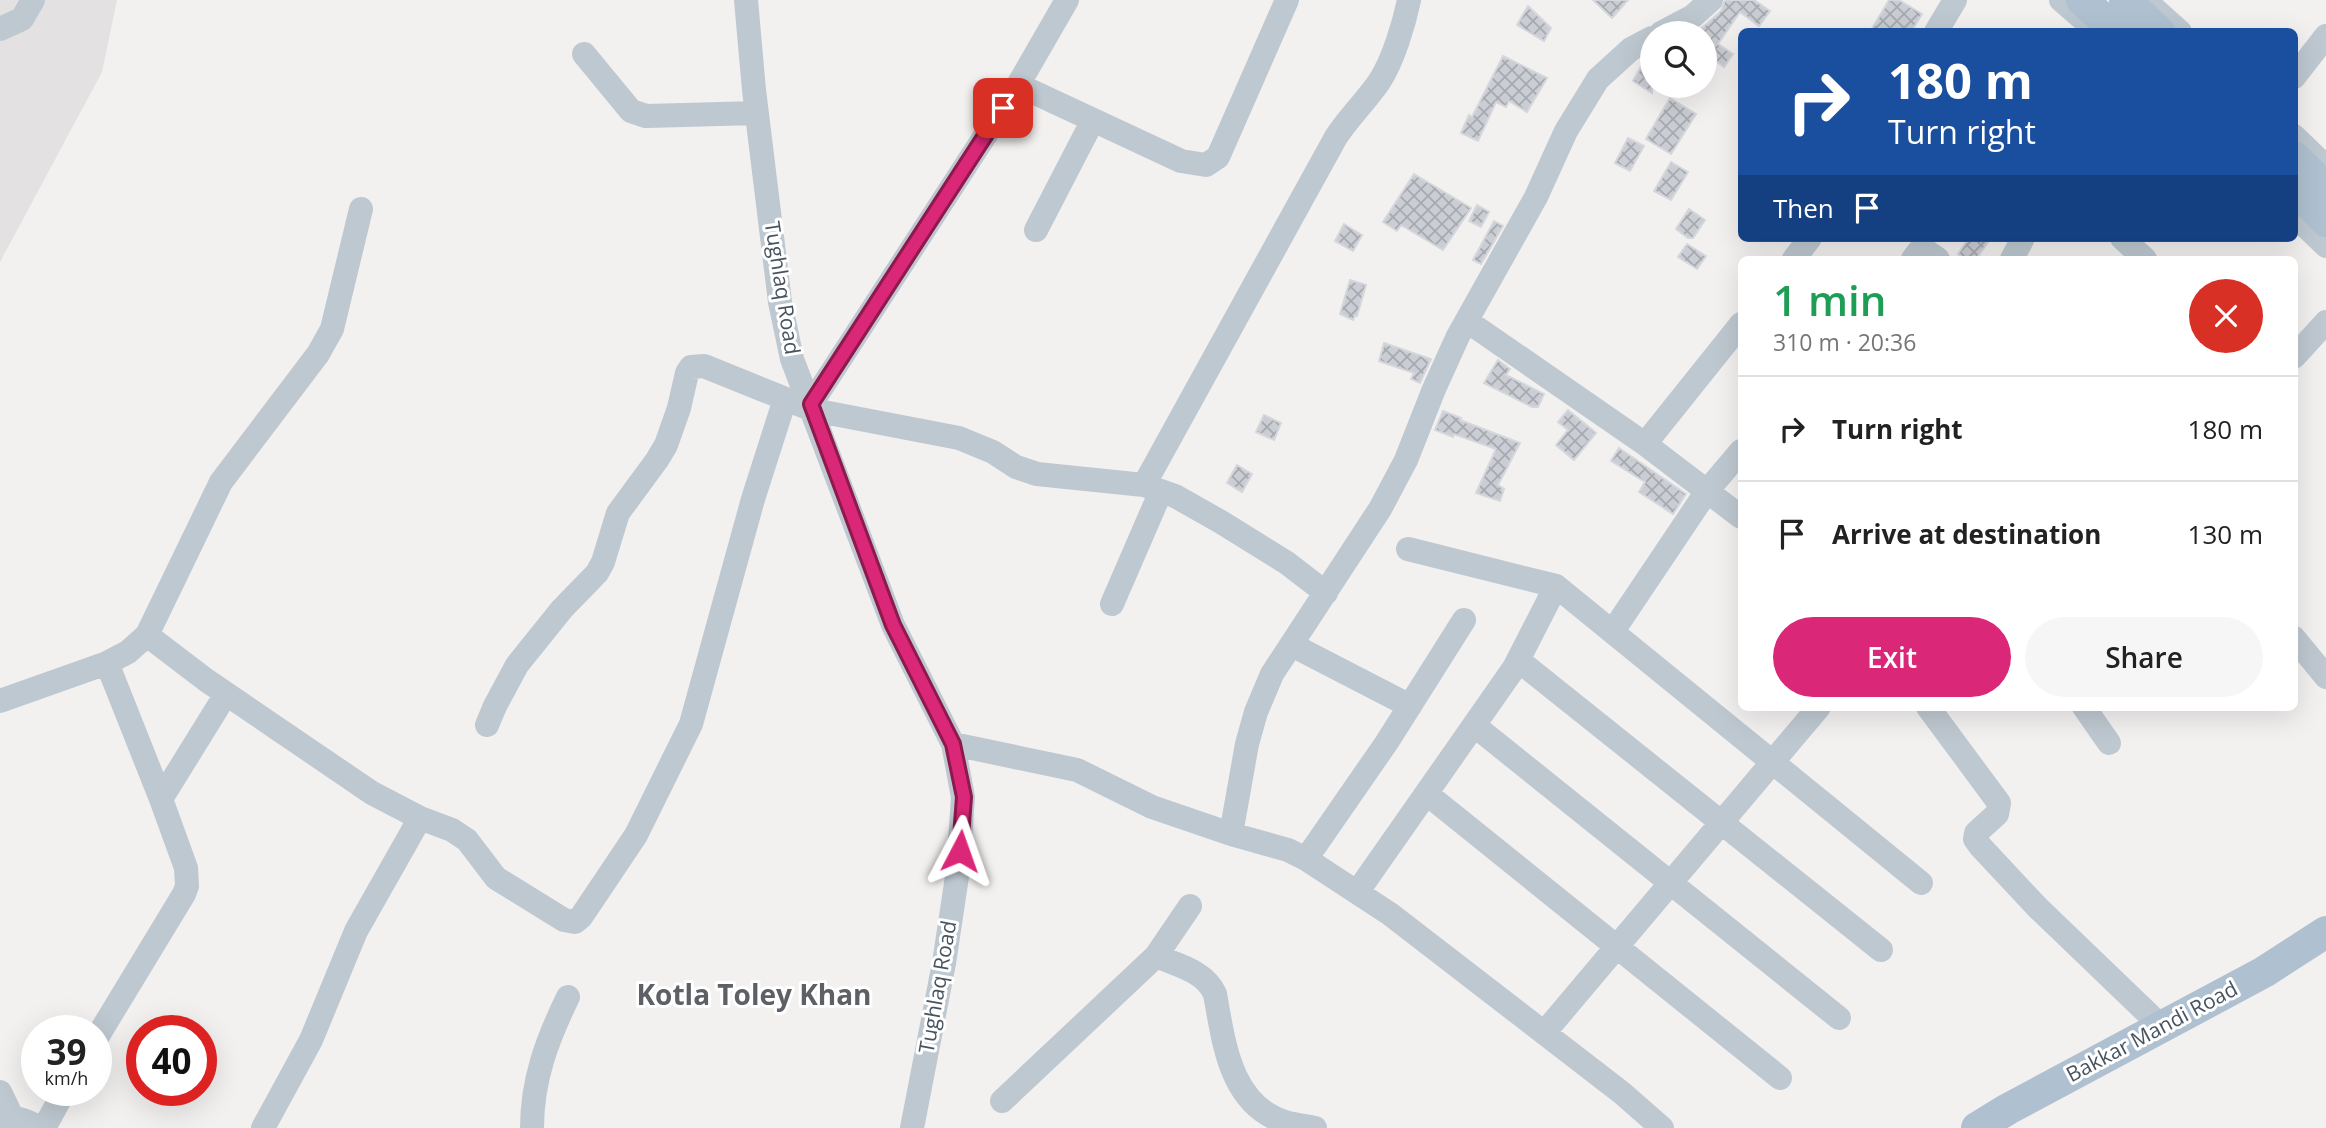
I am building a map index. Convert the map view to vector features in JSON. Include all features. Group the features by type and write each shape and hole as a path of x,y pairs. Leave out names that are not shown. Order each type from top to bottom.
{"main road":[{"path":"2082,0 2114,28"},
{"path":"2124,0 2154,28"},
{"path":"2298,161 2326,188"},
{"path":"2298,191 2326,221"},
{"name":"Bakkar Mandi Road","path":"1977,1128 2264,972 2324,936"}],"street":[{"path":"0,29 22,19 33,0"},
{"name":"Tughlaq Road","path":"746,0 780,302 792,359 893,625 953,744 964,797 962,832 944,963 912,1128"},
{"path":"812,407 1018,85 1067,0"},
{"path":"1018,85 1181,160 1206,165 1218,157 1287,0"},
{"path":"1112,604 1153,488 1336,137 1381,79 1406,16 1409,0"},
{"path":"1684,21 1710,0"},
{"path":"1938,28 1955,0"},
{"path":"2061,0 2092,28"},
{"path":"2145,0 2176,28"},
{"path":"2298,72 2326,36"},
{"path":"1231,834 1247,744 1256,712 1272,674 1380,509 1406,460 1434,389 1467,321 1536,197 1566,131 1598,79 1630,49 1640,44"},
{"path":"584,54 631,111 646,116 757,113"},
{"path":"1036,230 1093,120"},
{"path":"2298,140 2326,167"},
{"path":"0,701 107,663 128,652 147,635 222,482 318,354 332,329 361,209"},
{"path":"2298,219 2326,246"},
{"path":"1796,256 1807,242"},
{"path":"2126,242 2142,256"},
{"path":"1915,256 1919,251 1925,250 1934,256"},
{"path":"1467,321 1644,444 1738,515"},
{"path":"2298,353 2326,322"},
{"path":"1644,444 1738,328"},
{"path":"487,725 517,665 562,610 597,573 618,513 666,445 691,367 704,366 785,399 812,407 959,438 993,452 1016,467 1037,474 1153,488 1175,496 1243,535 1287,563 1326,593"},
{"path":"147,635 226,694 361,786 420,818 452,830 467,840 496,878 505,885 564,920 575,922 636,835 691,724 785,399"},
{"path":"1612,631 1707,491 1738,455"},
{"path":"1408,549 1556,586 1921,883"},
{"path":"1358,891 1475,726 1518,660 1556,586"},
{"path":"1306,859 1410,706 1464,620"},
{"path":"2298,643 2326,677"},
{"path":"1292,645 1410,706"},
{"path":"1518,660 1881,950"},
{"path":"107,663 186,868 187,886 111,1015"},
{"path":"161,799 226,694"},
{"path":"1544,1033 1816,711"},
{"path":"1931,711 1999,803 1997,814 1976,832 1975,839 1980,846 2038,908 2162,1027"},
{"path":"2087,711 2109,743"},
{"path":"1475,726 1839,1018"},
{"path":"953,744 1077,770 1153,807 1288,850 1306,859 1358,891 1622,1093 1662,1128"},
{"path":"1427,794 1780,1078"},
{"path":"263,1128 312,1040 356,931 420,818"},
{"path":"1002,1101 1156,956 1190,906"},
{"path":"1156,956 1189,969 1212,986 1226,1053 1238,1083 1247,1095 1275,1118 1314,1128"},
{"path":"532,1128 532,1100 538,1071 568,997"},
{"path":"0,1092 6,1118 30,1122 42,1128 55,1106"}],"shaded area":[{"path":"0,0 117,0 102,72 0,262"}],"building":[{"path":"1593,0 1628,0 1612,18"},
{"path":"1725,0 1754,0 1770,11 1759,26 1740,12 1718,44 1733,54 1724,67 1717,62 1717,21 1710,21 1721,11"},
{"path":"1889,0 1899,0 1922,14 1913,28 1872,28"},
{"path":"1528,6 1551,28 1544,41 1517,25"},
{"path":"1503,56 1547,78 1527,112 1509,101 1506,107 1496,102 1478,141 1461,133"},
{"path":"1640,69 1640,85 1633,81"},
{"path":"1670,98 1696,114 1671,154 1646,139"},
{"path":"1628,138 1644,146 1630,171 1615,163"},
{"path":"1671,162 1688,172 1671,200 1654,191"},
{"path":"1414,174 1471,208 1443,250 1401,225 1397,231 1383,222"},
{"path":"1477,205 1489,212 1481,227 1469,221"},
{"path":"1689,209 1705,220 1693,238 1688,238 1676,229"},
{"path":"1494,221 1503,226 1481,264 1473,260"},
{"path":"1344,224 1362,235 1353,251 1335,241"},
{"path":"1966,242 1988,242 1978,256 1958,254"},
{"path":"1687,244 1706,256 1697,269 1678,257"},
{"path":"1350,280 1366,285 1357,316 1353,320 1340,314"},
{"path":"1384,343 1431,359 1420,383 1411,379 1414,373 1379,361"},
{"path":"1498,360 1510,369 1506,375 1544,394 1538,407 1532,407 1484,383"},
{"path":"1568,410 1596,433 1574,460 1556,445 1568,430 1558,422"},
{"path":"1443,411 1520,443 1498,485 1504,489 1500,501 1476,493 1496,449 1435,430"},
{"path":"1264,415 1281,423 1274,440 1256,432"},
{"path":"1619,448 1686,494 1673,514 1639,492 1645,482 1611,461"},
{"path":"1237,465 1252,474 1242,492 1227,483"}],"district":[{"name":"Kotla Toley Khan","path":"754,995"}],"route":[{"path":"960,851 964,797 953,744 893,625 811,404 1003,108"}]}
